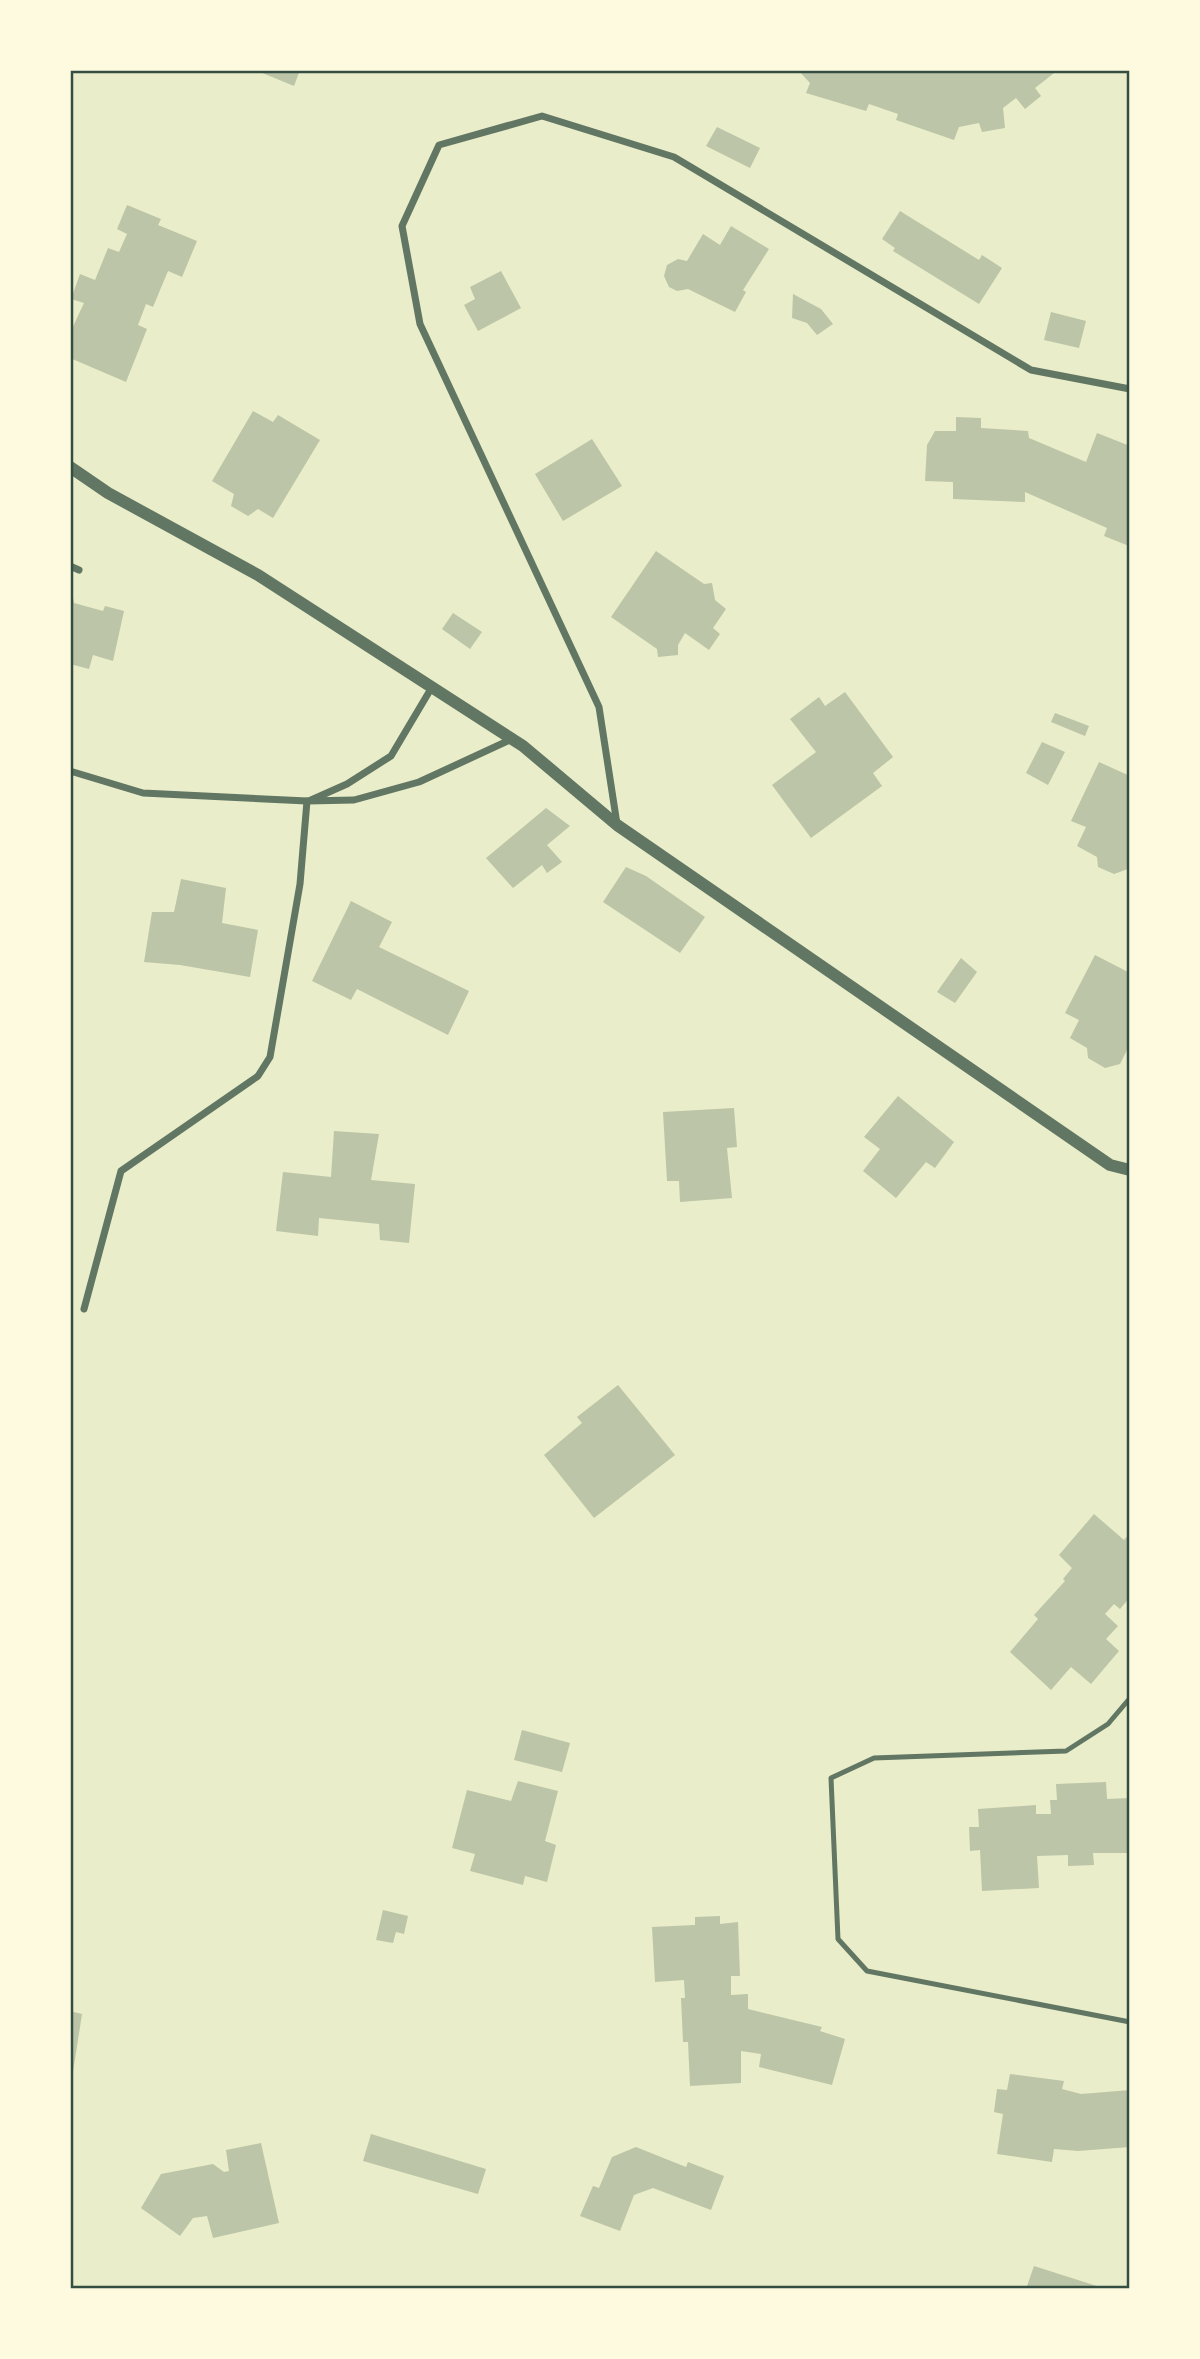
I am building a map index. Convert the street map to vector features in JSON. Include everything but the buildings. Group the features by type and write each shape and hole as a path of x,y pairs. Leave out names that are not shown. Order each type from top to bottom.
{"street":[{"path":"617,825 598,707 421,324 402,226 439,145 542,116 674,157 1031,370 1130,389"},
{"path":"70,467 108,493 258,575 512,739 617,825 1110,1165 1130,1171"},
{"path":"70,566 79,570"},
{"path":"307,801 347,784 391,756 432,687"},
{"path":"70,771 143,793 307,801 354,800 419,782 512,739"},
{"path":"84,1309 121,1171 258,1076 270,1057 300,884 307,801"}],"lane":[{"path":"1130,1698 1108,1724 1066,1751 874,1758 831,1778 838,1939 867,1971 1130,2022"}]}
